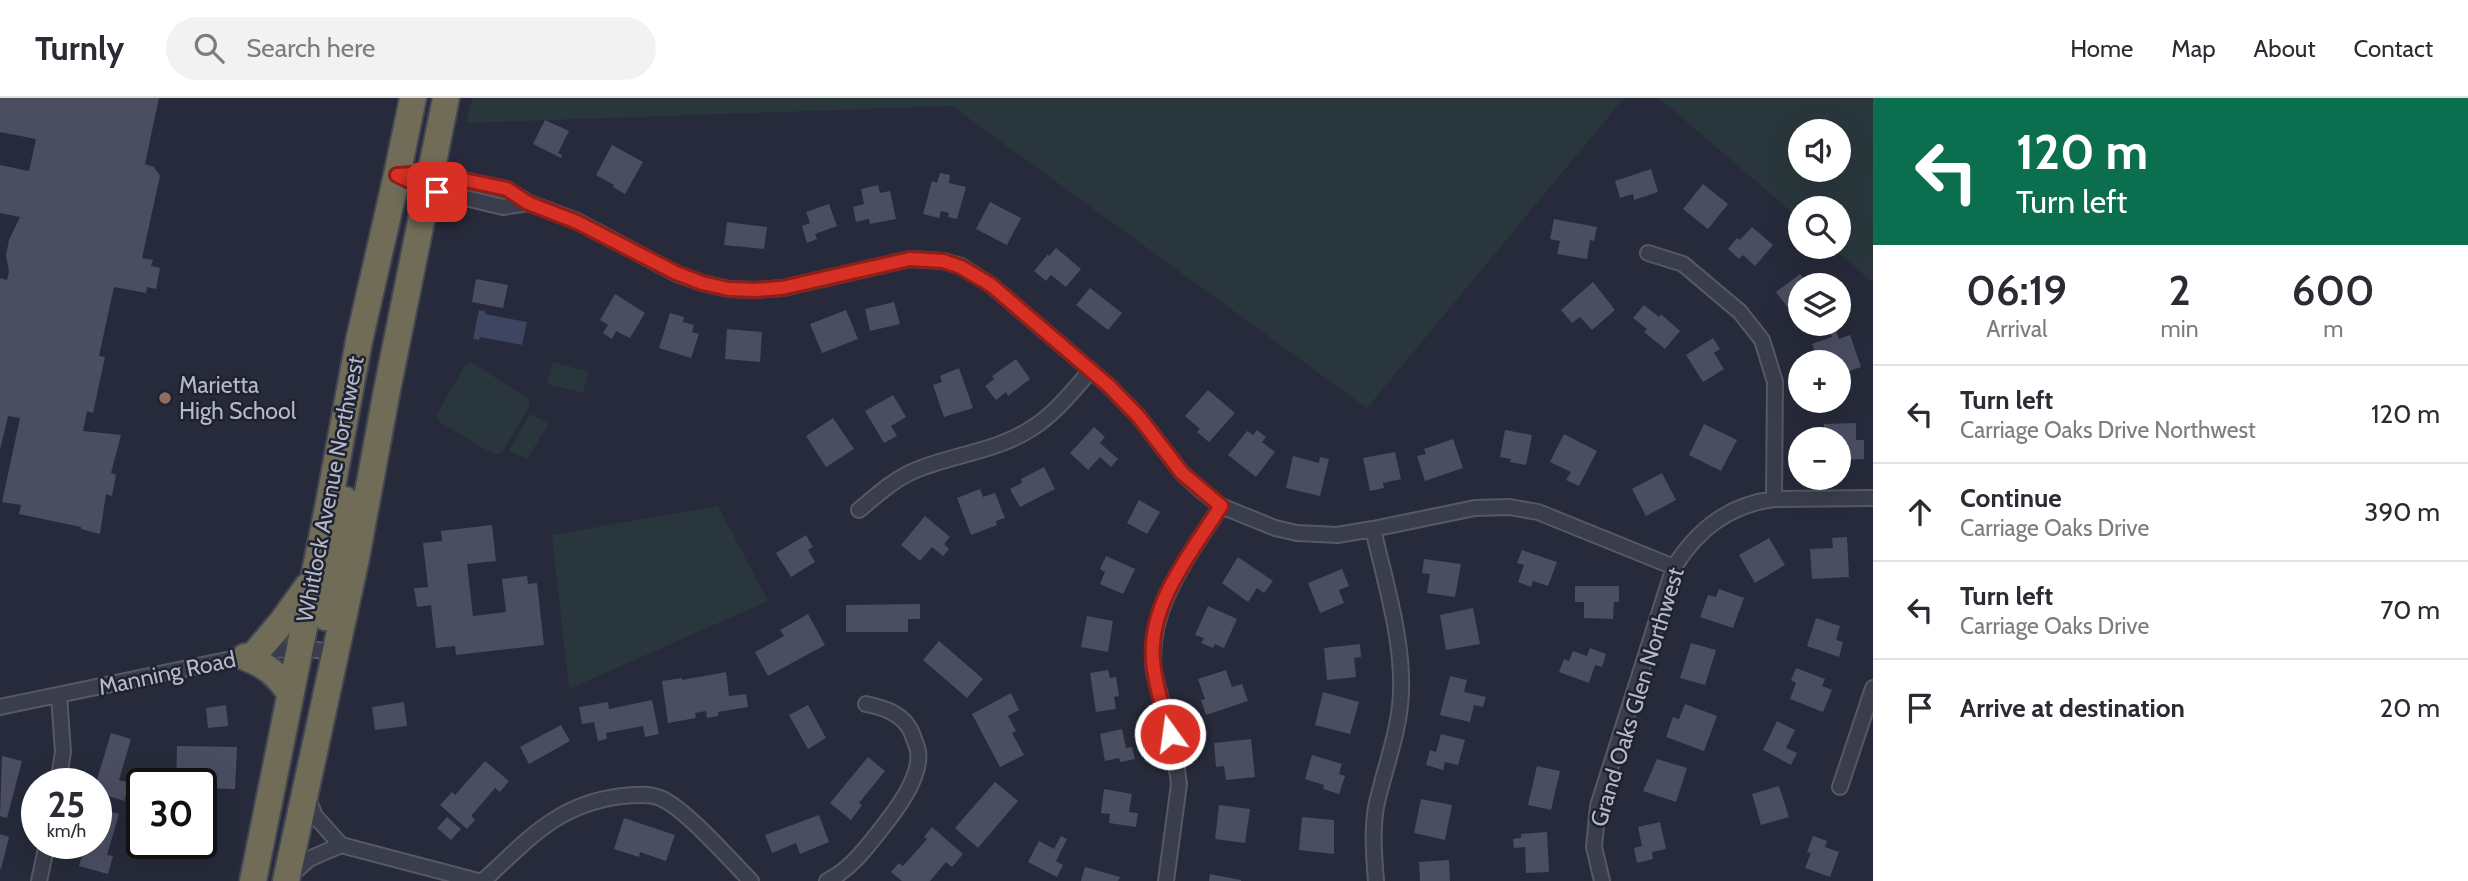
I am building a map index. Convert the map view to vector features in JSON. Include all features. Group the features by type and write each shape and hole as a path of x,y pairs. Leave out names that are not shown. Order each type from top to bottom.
{"highway":[{"name":"Whitlock Avenue Northwest","path":"288,872 305,793 318,650 315,572 359,341 413,98"},
{"name":"Whitlock Avenue Northwest","path":"253,881 290,693 318,650 358,547 446,98"},
{"path":"288,872 288,808 344,512 346,466 343,428"},
{"path":"290,693 280,678 249,656 293,609 315,572"}],"street":[{"path":"397,175 429,182 503,207 528,203 577,222 676,273 729,289 782,288 910,259 952,264 976,274 991,285 1126,401 1182,473 1221,506 1261,524 1297,533 1337,535 1475,508 1521,508 1549,516 1674,567"},
{"path":"1648,253 1682,264 1740,312 1762,340 1775,382 1774,499"},
{"path":"859,510 884,489 918,469 1011,439 1027,431 1054,410 1091,370"},
{"name":"Grand Oaks Glen Northwest","path":"1602,881 1594,846 1595,819 1674,567 1700,533 1722,516 1745,505 1774,499 1873,498"},
{"path":"1166,881 1179,784 1175,755 1154,672 1155,629 1170,588 1221,506"},
{"path":"1373,530 1399,649 1401,693 1374,825 1376,881"},
{"name":"Manning Road","path":"0,707 249,656 318,650"},
{"path":"1840,787 1873,688"},
{"path":"58,696 63,752 60,768"},
{"path":"827,881 856,860 891,816 908,790 916,768 918,752 909,724 886,708 866,704"},
{"path":"305,793 315,816 341,845 480,881 545,824 566,812 612,798 635,795 658,797 675,806 751,881"},
{"path":"288,872 341,845"},
{"path":"39,881 44,859"}],"shaded area":[{"path":"472,98 1624,98 1367,408 952,106 466,123"},
{"path":"1659,98 1873,98 1873,282 1846,259 1851,259 1851,196 1788,196 1788,209"},
{"path":"553,362 589,372 583,393 547,384"},
{"path":"472,363 528,398 530,405 502,453 495,455 438,421 437,414 465,365"},
{"path":"530,414 548,425 527,459 509,451"},
{"path":"718,506 768,601 569,689 552,535"}],"water":[{"path":"479,310 485,311 485,314 527,322 522,345 480,337 479,340 473,339"}],"building":[{"path":"0,98 159,98 145,164 154,167 160,176 142,258 153,260 151,266 160,268 156,289 147,287 146,293 114,287 99,356 105,357 93,413 87,411 83,431 121,435 111,473 116,475 112,496 106,494 100,534 81,527 19,514 21,505 2,502 20,418 8,416 0,450 0,278 7,280 9,272 6,255 9,240 20,217 0,213 0,165 29,171 36,139 0,132"},
{"path":"545,120 569,131 558,153 562,155 561,158 533,144"},
{"path":"612,145 643,162 625,194 596,175"},
{"path":"1651,169 1658,192 1634,200 1633,194 1620,198 1615,181"},
{"path":"940,173 950,175 949,183 966,187 957,219 948,217 949,213 941,211 939,218 923,214 932,181 937,183"},
{"path":"1703,184 1728,204 1708,229 1683,209"},
{"path":"878,185 880,193 890,191 896,219 870,224 869,219 856,222 853,207 864,204 861,189"},
{"path":"990,202 1021,218 1007,245 976,229"},
{"path":"829,204 837,226 815,234 817,239 807,243 802,226 810,223 806,212"},
{"path":"1554,219 1597,227 1594,241 1590,240 1587,259 1557,254 1560,241 1550,239"},
{"path":"727,222 767,227 764,249 724,245"},
{"path":"1752,227 1773,245 1755,266 1743,255 1739,259 1728,249"},
{"path":"1056,248 1081,269 1066,287 1051,275 1046,281 1034,271"},
{"path":"476,279 508,285 503,308 472,302"},
{"path":"1593,282 1615,310 1592,330 1580,317 1572,323 1561,310"},
{"path":"1788,283 1788,308 1776,292"},
{"path":"1090,288 1122,313 1108,330 1076,305"},
{"path":"615,294 645,313 630,338 616,331 612,339 603,333 608,325 600,320"},
{"path":"894,302 900,324 870,331 865,309"},
{"path":"1644,305 1659,317 1661,314 1680,331 1665,349 1644,332 1647,329 1633,318"},
{"path":"846,310 858,339 822,353 810,324"},
{"path":"670,313 684,317 683,322 694,325 692,332 699,334 691,358 659,348"},
{"path":"727,329 762,332 760,362 725,359"},
{"path":"1838,336 1839,339 1850,336 1861,367 1851,371 1851,350 1814,350 1812,344"},
{"path":"1713,338 1720,349 1714,353 1724,369 1703,382 1686,355"},
{"path":"1016,359 1030,379 1008,396 1006,392 996,400 985,386 994,379 992,376"},
{"path":"959,368 973,408 944,417 933,385 942,382 940,376"},
{"path":"1208,390 1235,413 1209,442 1197,432 1200,429 1185,416"},
{"path":"893,395 906,417 891,426 897,436 884,443 865,411"},
{"path":"833,418 854,449 826,467 806,436"},
{"path":"1856,423 1856,440 1864,440 1864,459 1851,460 1851,427 1824,427 1824,424"},
{"path":"1704,424 1737,440 1721,471 1689,455"},
{"path":"1094,427 1105,437 1100,443 1118,459 1111,467 1100,457 1088,470 1070,453"},
{"path":"1257,430 1266,437 1262,442 1275,452 1256,477 1228,455 1247,431 1253,435"},
{"path":"1505,430 1532,435 1526,465 1500,457"},
{"path":"1564,434 1597,451 1579,486 1566,480 1571,472 1550,462"},
{"path":"1453,439 1463,468 1425,481 1417,456 1426,454 1424,449"},
{"path":"1395,452 1401,479 1383,483 1384,488 1370,491 1363,458"},
{"path":"1293,456 1319,463 1320,457 1329,459 1320,496 1286,488"},
{"path":"1044,467 1055,489 1020,507 1010,489 1022,483 1021,479"},
{"path":"1662,473 1676,500 1646,516 1632,489"},
{"path":"980,489 983,497 995,493 1005,518 996,521 997,525 971,535 957,498"},
{"path":"1139,500 1160,512 1147,534 1127,523"},
{"path":"925,516 950,537 944,544 949,549 943,556 932,547 920,561 901,545"},
{"path":"492,525 496,561 467,564 473,616 506,612 502,579 527,576 528,584 537,583 544,645 456,655 455,646 436,648 431,605 417,607 414,588 428,587 423,543 442,541 441,531"},
{"path":"806,535 813,547 808,550 815,562 791,577 776,553"},
{"path":"1847,537 1849,577 1812,579 1810,549 1833,548 1832,538"},
{"path":"1769,538 1785,565 1755,583 1739,555"},
{"path":"1522,550 1557,562 1548,586 1533,581 1531,587 1518,582 1524,565 1517,563"},
{"path":"1106,556 1135,569 1123,594 1100,584 1105,572 1100,569"},
{"path":"1238,557 1273,581 1264,593 1257,588 1248,602 1222,583"},
{"path":"1424,559 1461,564 1455,597 1427,593 1430,574 1422,573"},
{"path":"1342,569 1349,586 1339,590 1344,603 1320,613 1308,583"},
{"path":"1575,586 1619,586 1619,602 1614,602 1613,619 1584,618 1584,602 1575,602"},
{"path":"1719,589 1744,598 1733,628 1700,617 1708,595 1716,597"},
{"path":"920,604 920,619 908,619 908,632 846,632 846,605"},
{"path":"1208,606 1237,619 1224,648 1215,644 1213,648 1201,643 1204,638 1195,635"},
{"path":"1473,608 1480,644 1446,650 1440,615"},
{"path":"808,614 825,645 768,676 755,652 784,636 780,630"},
{"path":"1087,616 1113,621 1108,652 1081,647"},
{"path":"1816,618 1840,626 1836,640 1843,642 1839,657 1807,646"},
{"path":"939,641 983,679 967,698 923,660"},
{"path":"1691,643 1716,650 1705,685 1680,678"},
{"path":"1360,644 1361,657 1354,658 1356,677 1327,680 1324,648"},
{"path":"1590,648 1606,654 1602,667 1595,665 1589,683 1559,672 1564,659 1569,661 1573,651 1587,656"},
{"path":"1796,668 1825,679 1822,686 1832,690 1823,712 1790,699 1796,683 1791,680"},
{"path":"1108,670 1110,678 1116,677 1119,696 1114,697 1116,709 1096,712 1090,673"},
{"path":"1226,670 1232,687 1242,684 1248,701 1206,715 1201,700 1205,699 1198,679"},
{"path":"726,672 729,696 746,694 748,707 718,712 718,716 707,718 706,711 695,713 696,718 668,723 662,681"},
{"path":"1450,676 1467,680 1464,692 1486,697 1483,707 1474,705 1470,722 1440,715"},
{"path":"1323,692 1359,702 1350,734 1315,725"},
{"path":"1011,693 1019,710 1008,716 1016,731 1012,733 1024,755 1000,767 972,714"},
{"path":"652,700 659,734 645,737 643,726 606,733 607,739 598,741 594,722 582,724 579,707 608,702 609,709"},
{"path":"404,702 407,726 375,730 372,707"},
{"path":"1685,704 1717,716 1704,751 1666,737 1673,717 1679,719"},
{"path":"226,705 228,726 208,728 206,708"},
{"path":"808,705 826,738 808,749 789,715"},
{"path":"1777,721 1795,730 1786,748 1797,753 1791,765 1763,750"},
{"path":"561,725 570,741 529,764 520,747"},
{"path":"1122,729 1126,748 1132,747 1135,759 1105,761 1100,734"},
{"path":"111,733 131,739 119,780 126,782 124,801 112,797 112,768 100,768"},
{"path":"1441,734 1465,740 1458,765 1445,762 1443,770 1426,765 1430,750 1436,752"},
{"path":"1251,739 1255,777 1226,780 1224,766 1216,767 1214,743"},
{"path":"177,746 237,747 235,789 217,788 217,768 176,768"},
{"path":"1312,755 1342,764 1339,774 1345,776 1339,794 1323,789 1324,785 1305,779"},
{"path":"2,756 22,761 7,818 0,816"},
{"path":"868,757 885,771 859,803 862,805 851,820 830,803"},
{"path":"1657,759 1687,768 1676,802 1643,791"},
{"path":"485,761 509,781 500,792 495,788 471,816 475,820 467,829 440,805 452,792 455,795"},
{"path":"1537,766 1560,771 1551,810 1528,805"},
{"path":"995,782 1018,801 978,848 955,828"},
{"path":"1779,786 1789,817 1761,825 1752,794"},
{"path":"1104,789 1132,794 1129,812 1138,813 1136,827 1109,823 1110,814 1101,813"},
{"path":"1421,799 1452,805 1445,840 1414,833"},
{"path":"1219,805 1250,809 1245,843 1215,839"},
{"path":"112,812 119,814 112,838"},
{"path":"819,815 829,842 800,854 796,843 772,853 765,835"},
{"path":"447,817 461,829 451,840 437,828"},
{"path":"1302,817 1334,820 1334,854 1299,850"},
{"path":"624,818 675,835 666,861 640,852 639,857 614,849"},
{"path":"1660,822 1666,849 1652,852 1653,859 1637,863 1634,848 1642,846 1638,827"},
{"path":"932,827 963,854 952,867 946,862 930,881 902,881 891,872 899,863 903,866 927,839 924,837"},
{"path":"1547,832 1549,872 1526,873 1525,847 1514,848 1513,839 1521,838 1521,834"},
{"path":"0,834 9,837 1,869 0,869"},
{"path":"1061,836 1067,839 1056,861 1063,865 1057,877 1028,862 1039,841 1054,849"},
{"path":"1813,836 1827,841 1825,847 1839,852 1830,877 1805,868 1811,853 1807,852"},
{"path":"113,856 108,874 79,866 81,859 112,859"},
{"path":"1449,860 1450,881 1420,881 1419,862"},
{"path":"1085,867 1120,877 1118,881 1081,881"},
{"path":"1210,874 1241,880 1241,881 1209,881"}],"place":[{"name":"Marietta High School","path":"165,398"}],"route":[{"path":"437,192 397,175 431,173 507,189 528,203 577,222 676,273 729,289 782,288 910,259 943,261 976,274 991,285 1126,401 1182,473 1221,506 1170,588 1155,629 1154,672 1170,734"}]}
